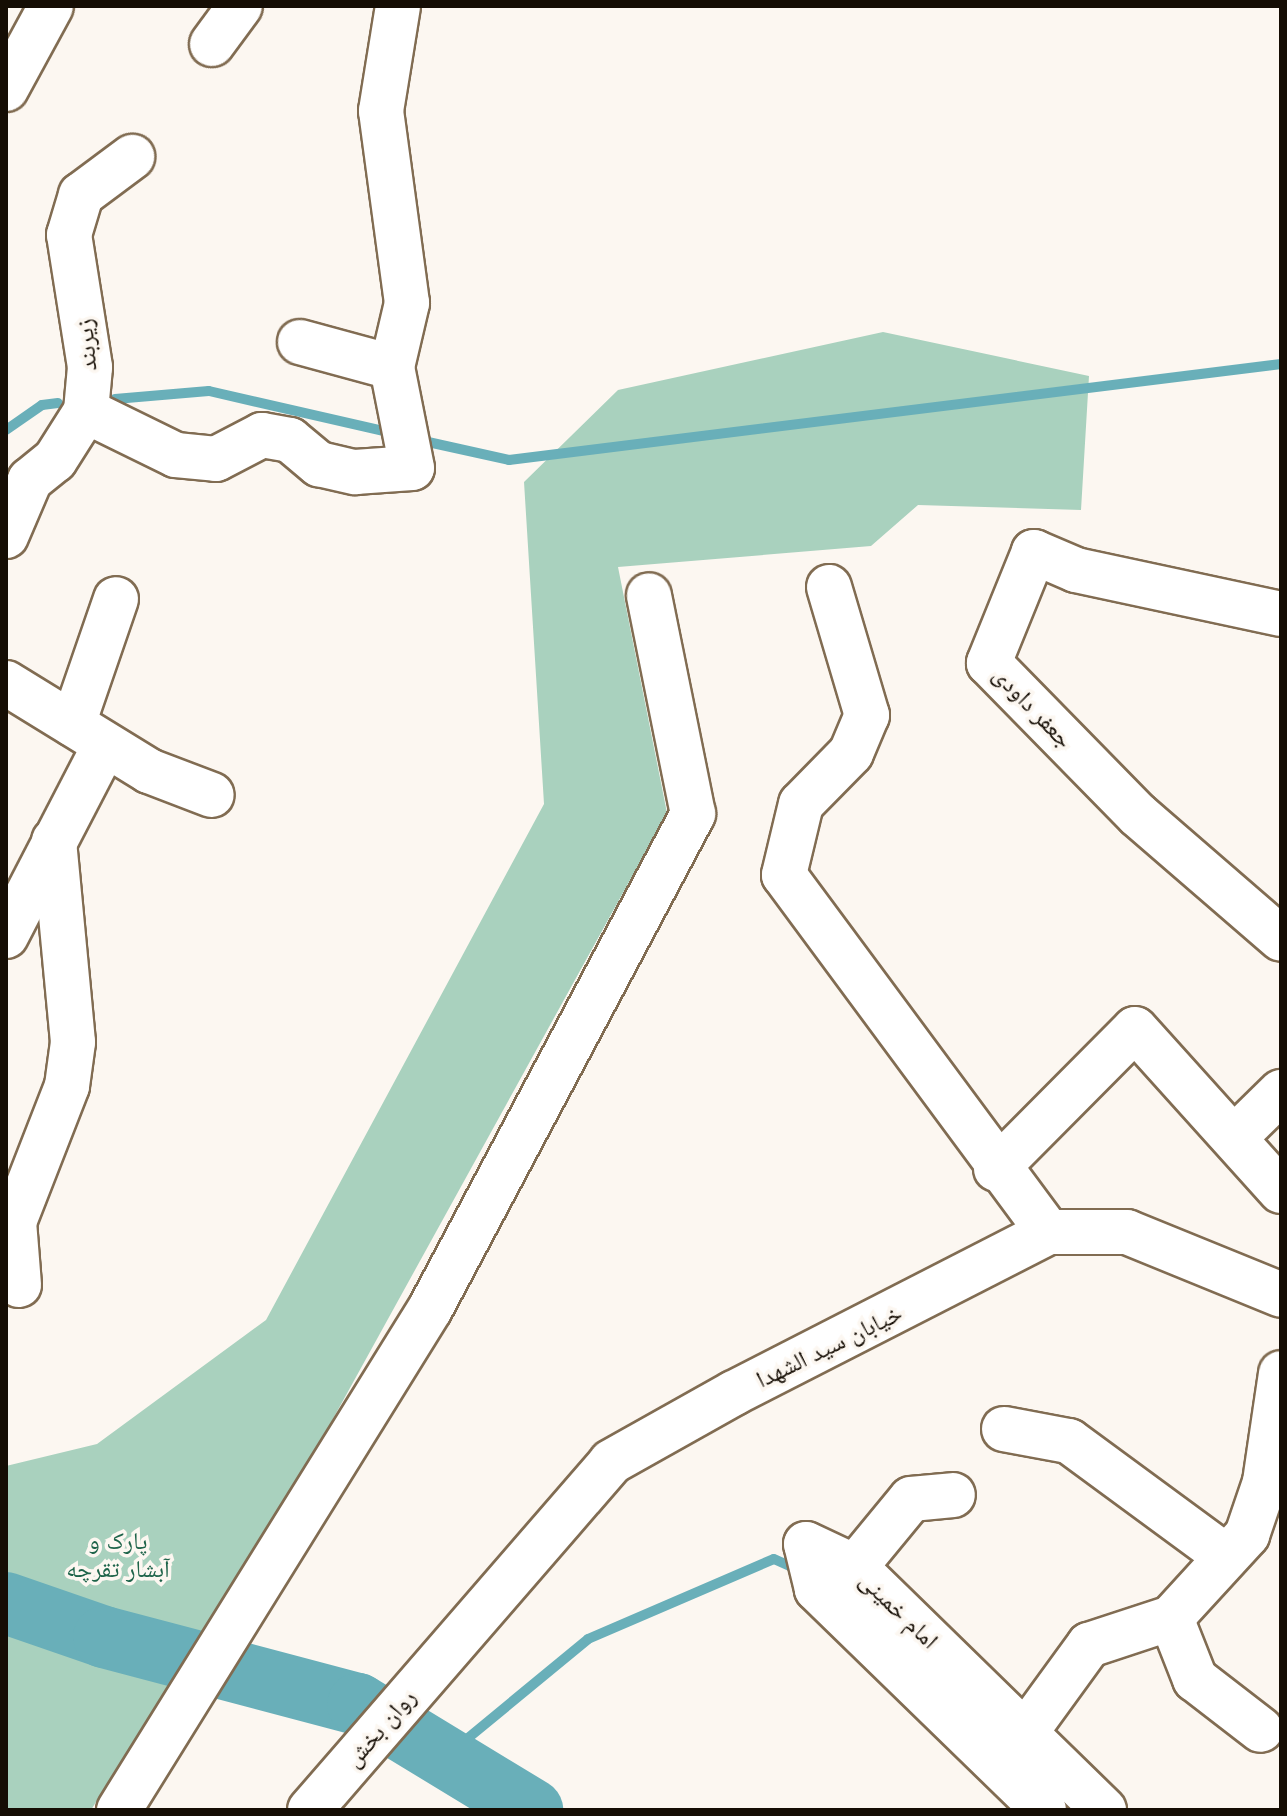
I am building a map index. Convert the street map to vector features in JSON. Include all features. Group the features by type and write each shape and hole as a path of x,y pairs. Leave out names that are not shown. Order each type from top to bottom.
{"street":[{"path":"6,89 51,6"},
{"path":"212,44 240,6"},
{"path":"86,411 176,455 216,459 262,435 290,440 319,464 355,472 412,468 392,367 407,303 381,111 398,6"},
{"name":"زیربند","path":"6,536 30,480 55,460 86,411 90,367 69,235 81,195 132,157"},
{"path":"300,342 392,367"},
{"name":"جعفر داودی","path":"1281,614 1076,570 1034,552 989,663 1138,815 1281,939"},
{"path":"829,587 867,715 851,753 801,804 784,875 996,1169 1048,1232"},
{"path":"130,1793 430,1309 693,814 649,595"},
{"path":"6,936 54,841 89,734 116,599"},
{"path":"6,683 89,734 212,795"},
{"path":"19,1285 14,1185 67,1086 73,1042 54,841"},
{"path":"996,1169 1135,1029 1281,1191"},
{"path":"1234,1138 1281,1092"},
{"name":"خیابان سید الشهدا","path":"450,1646 611,1462 1048,1232 1127,1232 1281,1295"},
{"path":"1025,1733 1089,1645 1171,1618 1224,1555 1247,1535 1265,1482 1281,1373"},
{"path":"1004,1429 1069,1441 1224,1555"},
{"path":"855,1567 911,1499 953,1495"},
{"name":"امام خمینی","path":"1029,1805 817,1589 806,1544 855,1567 1104,1810"},
{"path":"1171,1618 1195,1679 1261,1730"},
{"name":"روان بخش","path":"310,1810 450,1646"}],"green space":[{"name":"پارک و آبشار تقرچه","path":"883,332 1089,376 1081,510 918,505 871,546 618,567 667,813 313,1455 91,1810 6,1810 6,1466 97,1444 266,1320 544,804 524,482 618,390"}],"waterway":[{"path":"419,440 509,460 1281,364"},
{"path":"115,399 209,391 396,434"},
{"path":"6,430 42,405 58,403"},
{"path":"445,1757 588,1639 774,1559 794,1568"},
{"path":"6,1603 104,1637 358,1704 532,1810"}]}
